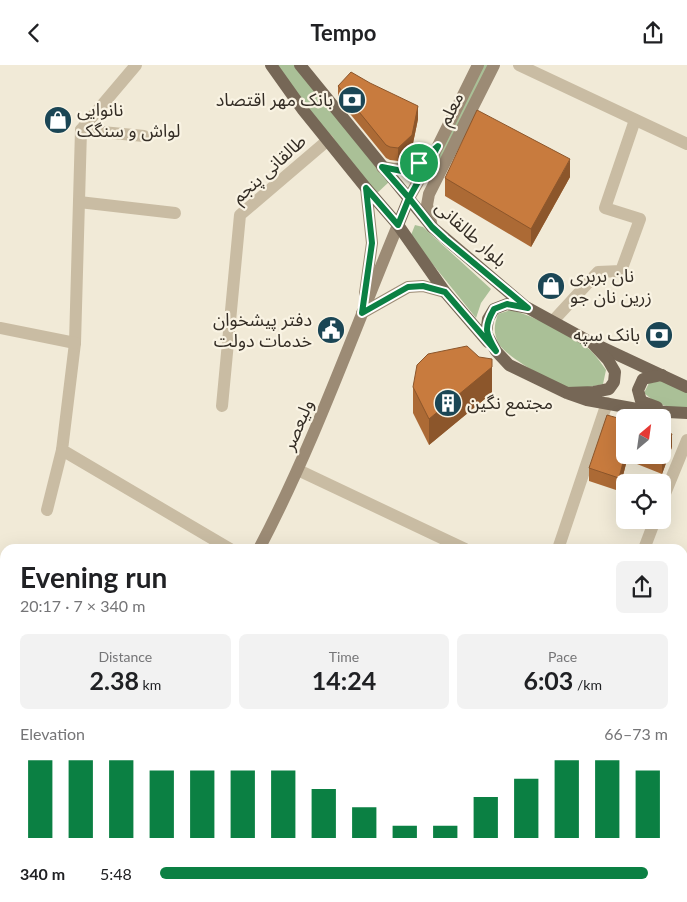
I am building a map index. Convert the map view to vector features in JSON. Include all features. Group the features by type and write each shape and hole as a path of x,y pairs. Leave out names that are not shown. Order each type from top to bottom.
{"main road":[{"path":"271,65 366,188 398,225 445,292 509,365 567,393 587,400 638,409"},
{"name":"بلوار طالقانی","path":"300,65 432,227 528,308"},
{"name":"معلم","path":"409,198 438,146 478,65"},
{"name":"معلم","path":"432,227 427,205 429,194 494,65"},
{"path":"382,167 405,170 419,163 438,146"},
{"path":"362,313 372,243 366,188"},
{"path":"398,225 409,198"},
{"name":"ولیعصر","path":"262,544 298,471 339,375 398,225"},
{"path":"362,313 408,287 423,286 445,292"},
{"path":"496,351 486,333 488,319 494,309 507,304 528,308 592,343 687,387"},
{"path":"567,393 594,392 609,389 614,382 615,372 608,360 592,343"},
{"path":"660,409 641,401 638,390 643,379 662,375"},
{"path":"671,412 687,413"}],"street":[{"path":"47,509 62,450 75,343 81,130 136,65"},
{"path":"519,65 687,144"},
{"path":"554,321 598,272 621,271 640,219 605,208 635,120"},
{"path":"81,130 144,136"},
{"name":"طالقانی پنجم","path":"222,406 240,215 328,140"},
{"path":"79,202 175,213"},
{"path":"0,327 75,343"},
{"path":"560,544 607,403"},
{"path":"671,479 687,440"},
{"path":"62,450 222,544"},
{"path":"298,471 454,544"},
{"path":"646,544 652,529"}],"green space":[{"path":"275,65 297,65 390,181 375,195"},
{"path":"483,65 489,65 437,170 434,170 433,167"},
{"path":"415,225 423,227 491,289 481,303 476,318 414,241 411,235"},
{"path":"511,310 551,326 589,349 606,370 603,384 580,388 565,386 532,370 511,356 499,344 495,329 498,314"},
{"path":"661,381 687,390 687,408 664,405 654,401 644,393 649,383"}],"building":[{"path":"351,72 418,106 412,135 398,148 386,145 338,86"},
{"path":"477,110 570,159 531,229 445,178"},
{"path":"467,346 479,357 492,359 492,367 429,419 413,387 417,365 428,354"},
{"path":"607,415 616,418 616,464 623,464 620,474 616,474 616,477 589,468"}],"place":[{"name":"بانک مهر اقتصاد","path":"352,100"},
{"name":"نانوایی لواش و سنگک","path":"58,120"},
{"name":"نان بربری زرین نان جو","path":"551,286"},
{"name":"دفتر پیشخوان خدمات دولت","path":"331,330"},
{"name":"بانک سپه","path":"659,335"},
{"name":"مجتمع نگین","path":"448,403"}],"route":[{"path":"419,163 402,171 382,167 409,198 398,225 366,188 372,243 362,313 408,287 423,286 445,292 496,351 486,333 488,319 494,309 507,304 528,308 432,227 409,198 438,146 419,163"}]}
